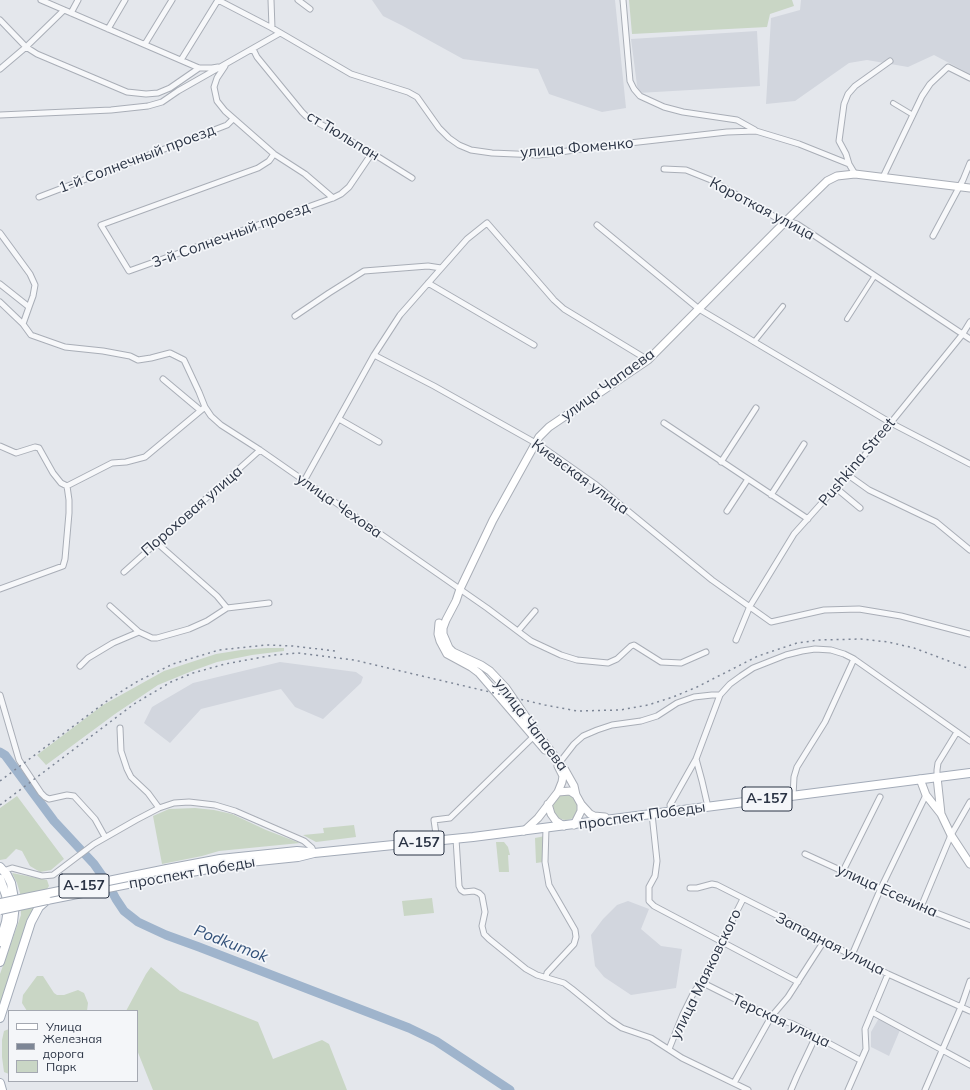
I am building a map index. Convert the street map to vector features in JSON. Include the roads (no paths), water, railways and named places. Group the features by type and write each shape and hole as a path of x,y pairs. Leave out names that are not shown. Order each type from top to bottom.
{"main road":[{"path":"855,174 970,188"},
{"name":"улица Чапаева","path":"613,820 590,814 581,804 576,795 574,786 560,762 535,730 506,688 490,671 448,648 444,638 443,628 493,520 539,436 549,427 648,360 786,220 827,181 838,176 855,174"},
{"name":"улица Чапаева","path":"460,589 440,620 438,634 443,648 447,654 479,672 561,771 562,782 558,792 538,818 524,831"},
{"name":"проспект Победы","path":"0,910 220,859 297,851 314,853 456,839 970,773"},
{"path":"937,777 941,814"},
{"path":"920,779 926,795 941,814 951,834 970,864"},
{"name":"улица Чапаева","path":"558,792 570,791 576,795"},
{"path":"548,804 551,814 556,821 564,826"},
{"path":"574,825 581,811 581,804"},
{"path":"0,962 13,922 16,904 11,883 2,869"},
{"name":"проспект Победы","path":"0,903 168,872"},
{"path":"0,879 6,895 8,910 0,942"},
{"path":"0,1018 31,922 39,907 47,900"},
{"path":"0,1083 2,1090"}],"street":[{"path":"41,0 199,68 212,68 227,64"},
{"path":"71,13 78,0"},
{"path":"108,29 125,0"},
{"path":"145,44 172,0"},
{"path":"181,60 218,0"},
{"name":"улица Фоменко","path":"218,0 272,28 350,74 417,96 439,128 459,146 471,150 492,153 539,155 711,134 756,131 799,144 849,164"},
{"path":"271,0 272,28"},
{"path":"298,0 310,9 308,0"},
{"path":"623,0 629,75 634,89 640,96 664,107 683,112 737,120 756,131"},
{"path":"0,69 26,47 64,10"},
{"path":"0,20 26,47 37,54 127,92 146,94 158,93 170,88 199,68"},
{"path":"0,115 111,110 148,106 162,102 178,91 280,33"},
{"name":"ст Тюльпан","path":"253,49 257,57 302,112 412,178"},
{"path":"855,174 839,142 844,104 848,94 855,86 890,61"},
{"path":"227,64 217,78 214,87 217,101 233,119 274,154 305,174 333,198"},
{"path":"883,177 922,96 930,84 948,67 970,78"},
{"path":"893,103 913,115"},
{"name":"1-й Солнечный проезд","path":"39,197 227,125 233,119"},
{"name":"3-й Солнечный проезд","path":"274,154 269,161 258,168 101,225 128,271 333,198 341,194 349,187 372,153"},
{"path":"933,236 960,187 970,163"},
{"name":"Короткая улица","path":"664,169 686,170 705,178 775,217 797,224 874,277 970,339"},
{"path":"304,481 374,355 400,315 467,239 488,224 554,300 564,308 648,360"},
{"path":"597,225 699,309 891,423 970,464"},
{"path":"0,233 30,274 35,285 33,296 23,324 0,302"},
{"path":"295,316 364,272 428,266 442,268"},
{"path":"847,319 874,277"},
{"path":"428,283 534,345"},
{"path":"0,284 29,307"},
{"path":"754,342 783,306"},
{"name":"Pushkina Street","path":"736,640 750,606 794,534 848,475 962,335 970,322"},
{"name":"улица Чехова","path":"23,324 31,335 65,348 103,351 130,356 138,360 170,353 184,360 199,392 203,408"},
{"name":"Киевская улица","path":"374,355 434,386 536,443 595,484 712,580 772,622 824,610 859,609 901,616 970,634"},
{"name":"улица Чехова","path":"163,379 203,408 221,425 260,450 460,589 531,641 561,655 592,662 608,663 617,659 634,645 660,662 681,663 706,652"},
{"path":"67,486 112,463 126,462 145,457 203,408"},
{"path":"721,462 756,408"},
{"path":"339,419 379,442"},
{"path":"664,423 808,519"},
{"path":"771,495 804,444"},
{"path":"0,446 16,453 35,447 39,448 53,473 61,483 67,486"},
{"name":"Пороховая улица","path":"124,572 260,450"},
{"path":"848,475 869,490 936,522 970,550"},
{"path":"727,512 748,479"},
{"path":"0,589 63,566 69,513 67,486"},
{"path":"836,488 860,508"},
{"path":"157,543 217,596 227,608"},
{"path":"110,606 139,632 157,638 176,634 207,621 227,608 268,603"},
{"path":"518,631 535,611"},
{"path":"80,666 88,658 113,643 139,632"},
{"path":"671,812 670,805 696,759 720,695 730,684 753,668 791,654 815,649 831,650 844,654 854,659 970,741"},
{"path":"793,796 794,777 797,767 828,716 854,659"},
{"path":"0,695 18,760 41,793 49,799 67,795 74,796 95,819 105,838"},
{"path":"560,762 574,744 583,736 597,730 612,725 641,721 657,716 677,703 694,697 720,695"},
{"path":"120,728 121,751 127,769 131,777 148,793 159,808"},
{"path":"937,777 938,763 957,732"},
{"path":"437,841 434,820 450,818 531,739"},
{"path":"696,759 696,765 702,781 708,807"},
{"path":"852,955 881,888 926,795"},
{"path":"843,871 880,797"},
{"path":"2,869 12,868 42,876 48,876 62,869 94,844 159,808 174,803 189,802 222,807 235,811 304,840 312,848 314,853"},
{"path":"921,906 951,834 970,802"},
{"path":"652,814 658,861 655,876 649,887 650,901 654,906 798,982"},
{"path":"546,828 544,862 549,885 575,930 576,937 574,944 547,973 546,977"},
{"path":"456,839 459,886 464,892 479,892 482,896 485,912 482,926 484,934 526,969 537,975 564,984 622,1028 651,1038 682,1058 748,1090"},
{"name":"улица Есенина","path":"805,854 921,906 970,926"},
{"name":"Западная улица","path":"690,888 697,888 712,884 794,924 888,974 970,1011"},
{"name":"улица Маяковского","path":"669,1049 683,1014 694,992 702,982 743,899"},
{"path":"734,1083 771,1017 788,997 824,941"},
{"path":"848,1090 866,1049 864,1029 888,974"},
{"path":"925,1090 961,1007 970,981"},
{"name":"Терская улица","path":"702,982 771,1017 793,1024 860,1060"},
{"path":"872,1012 970,1065"},
{"path":"792,1090 816,1036"}],"waterway":[{"name":"Podkumok","path":"0,752 5,755 54,821 94,864 124,911 138,922 166,935 409,1028 436,1041 510,1090"}],"railway":[{"path":"0,805 134,704 171,682 193,673 225,664 274,655 298,653 354,660 545,705 577,711 620,710 648,705 697,687 758,656 797,643 819,640 861,639 888,642 914,648 970,669"},
{"path":"0,781 111,698 138,681 173,664 219,650 266,645 293,646 335,651"}]}
